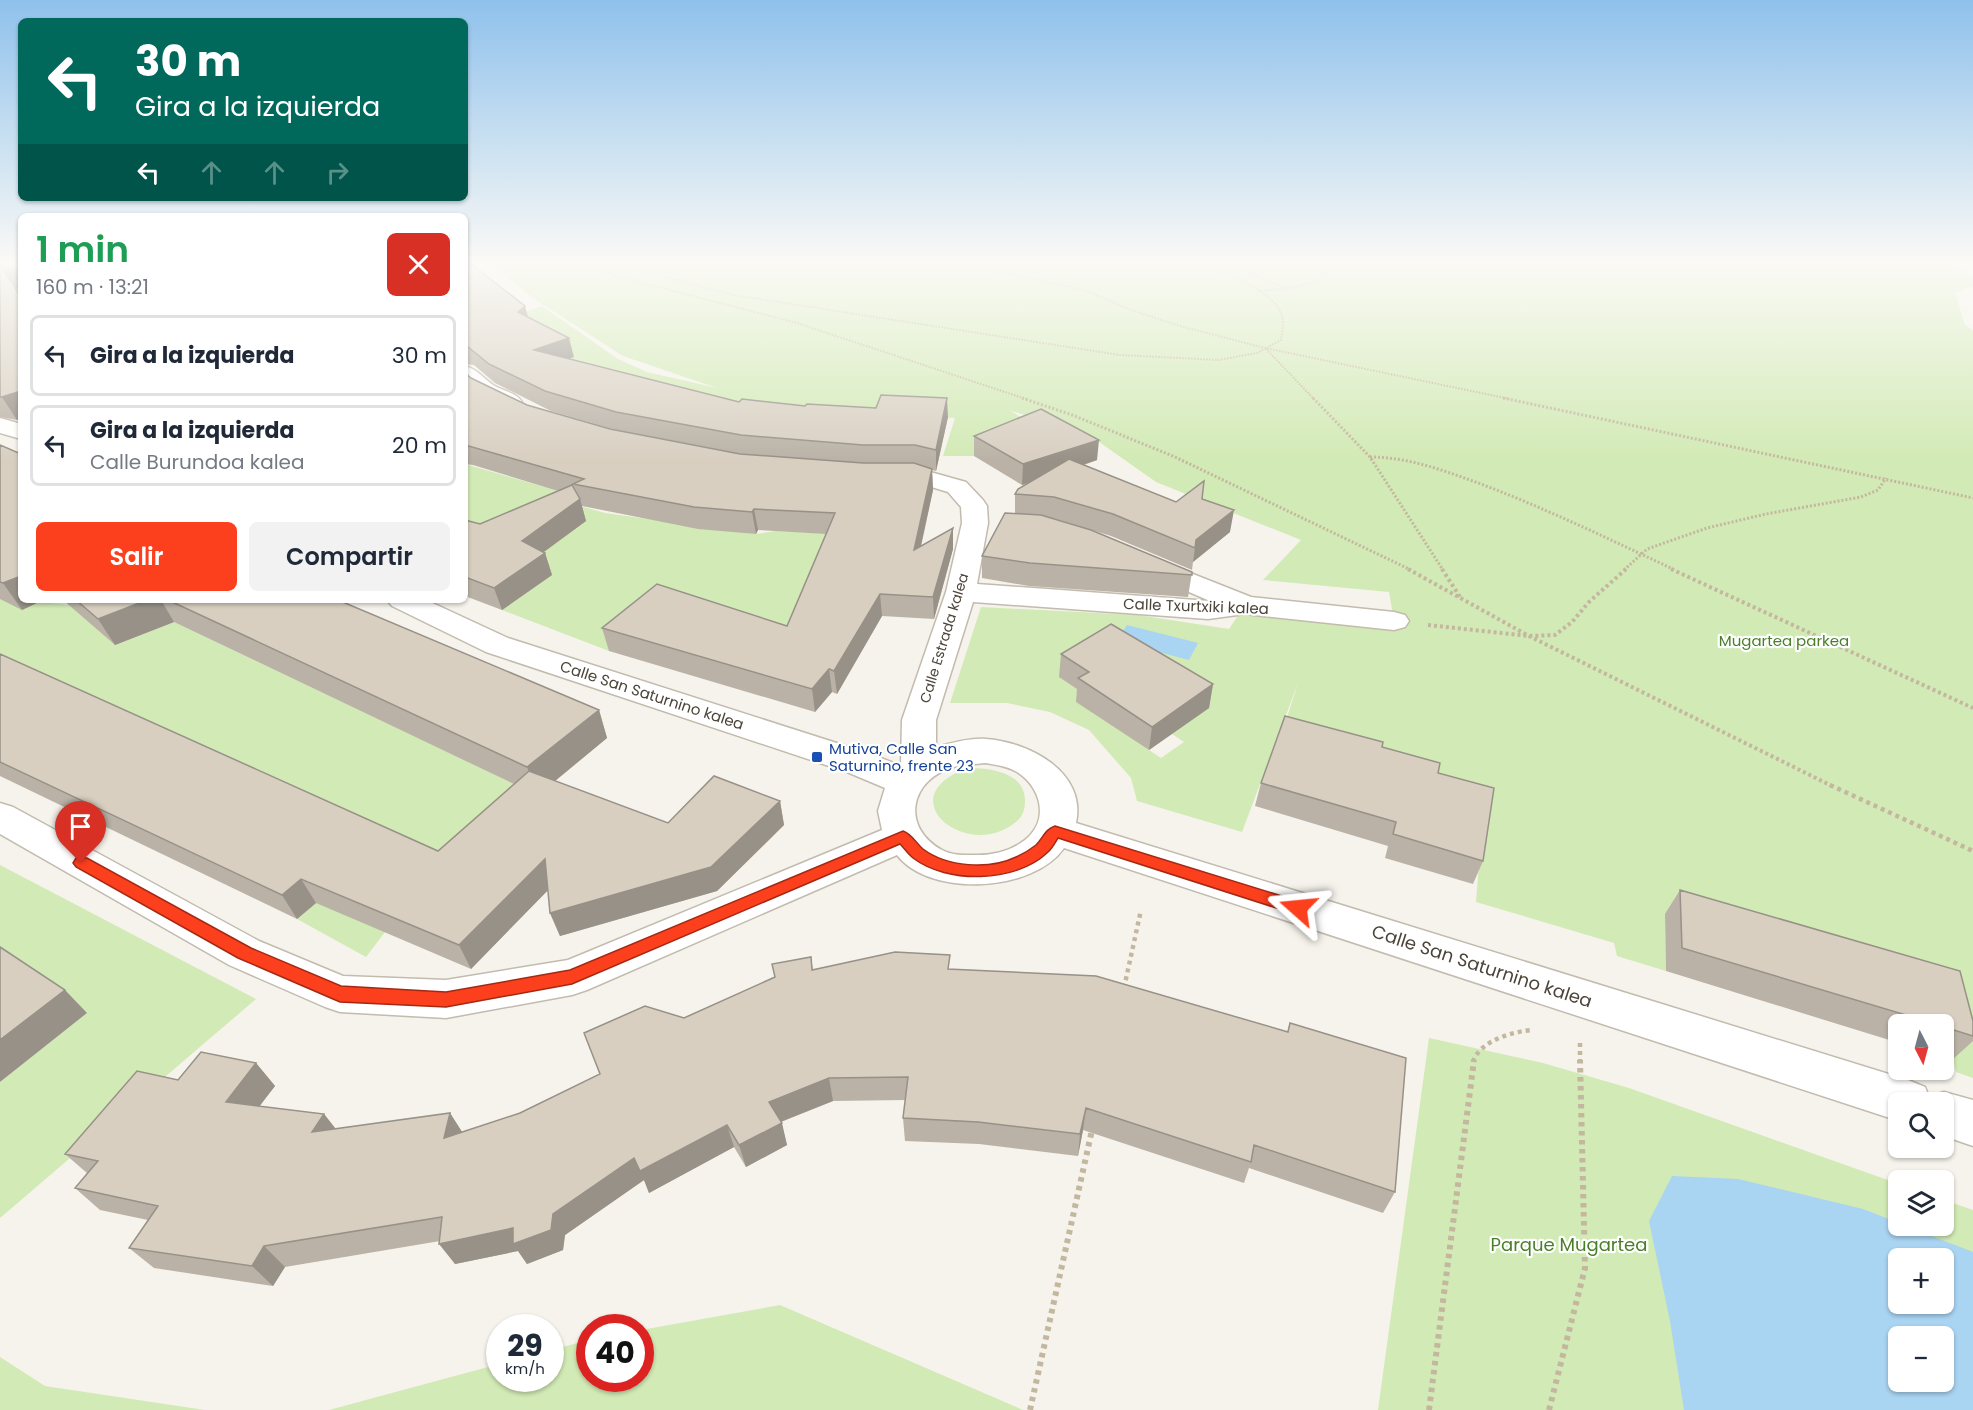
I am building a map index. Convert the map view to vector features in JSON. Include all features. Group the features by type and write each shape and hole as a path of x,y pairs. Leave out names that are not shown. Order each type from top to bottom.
{"street":[{"path":"468,375 486,390 533,413"},
{"name":"Calle Estrada kalea","path":"865,475 916,475 957,487 987,523 961,592 919,720 912,776"},
{"path":"1132,558 1245,605"},
{"name":"Calle Txurtxiki kalea","path":"961,592 1208,610 1245,605 1394,621"},
{"name":"Calle San Saturnino kalea","path":"408,603 497,645 860,763 912,776"},
{"path":"986,751 1009,755 1030,764 1047,778 1057,795 1060,813 1055,831 1042,849 1021,862 995,870 967,870 940,865 918,853 903,837 896,818 896,799 912,776 939,759 961,752 986,751"},
{"path":"0,818 244,953 340,994 446,999 572,977 903,837"},
{"name":"Calle San Saturnino kalea","path":"1055,831 1888,1096"},
{"path":"1954,1117 1973,1123"}],"path":[{"path":"816,330 1076,416 1261,496 1391,559 1529,636 1800,771 1973,851"},
{"path":"958,330 1120,355 1219,360 1257,353 1281,340 1282,330"},
{"path":"1195,330 1265,348 1973,498"},
{"path":"1265,348 1370,457 1460,598"},
{"path":"1370,457 1388,457 1432,466 1523,500 1973,708"},
{"path":"1394,621 1529,636 1556,634 1572,622 1589,602 1647,549 1707,528 1766,514 1862,497 1878,490 1886,478"},
{"path":"1123,992 1141,910"},
{"path":"1429,1410 1474,1058 1495,1040 1528,1030 1539,1031"},
{"path":"1549,1410 1585,1268 1580,1039 1570,1036"},
{"path":"1030,1410 1095,1119"}],"green space":[{"name":"Mugartea parkea","path":"516,330 576,330 618,359 647,372 717,388 623,356 582,330 1973,330 1973,1078 1956,1072 1954,1014 1942,1014 1937,995 1665,914 1666,971 1617,956 1614,943 1476,902 1483,812 1280,739 1298,683 1242,832 1137,801 1131,778 1089,730 1050,712 1007,703 950,703 981,607 1138,615 1229,629 1245,605 1394,621 1389,592 1263,580 1301,540 1156,482 1092,437 1009,410 1041,429 974,456 943,456 955,418 882,415 855,427 566,367 573,356","holes":["1060,677 1184,742 1161,758 1077,702 1087,695"]},
{"path":"468,465 555,490 566,502 605,513 756,534 776,531 835,534 812,632 663,606 609,651 502,610 468,545"},
{"path":"0,581 18,597 18,603 69,605 115,645 174,622 538,795 385,932 366,957 297,919 382,844 0,657"},
{"path":"968,768 996,771 1013,778 1019,784 1023,791 1025,807 1017,821 997,832 977,835 958,831 943,822 935,809 934,795 945,780"},
{"path":"0,865 256,999 0,1218 0,1082 87,1013 0,955"},
{"name":"Parque Mugartea","path":"1429,1038 1543,1063 1629,1088 1888,1180 1888,1236 1954,1236 1954,1203 1973,1210 1973,1410 1378,1410"},
{"path":"780,1305 1023,1410 329,1410 486,1368 486,1392 564,1392 564,1347 576,1343 576,1392 654,1392 654,1328"},
{"path":"0,1357 45,1386 205,1410 0,1410"}],"water":[{"path":"1127,625 1198,643 1189,660 1117,641"},
{"path":"1672,1176 1738,1179 1863,1209 1888,1219 1888,1236 1932,1236 1973,1252 1973,1410 1684,1410 1670,1321 1649,1221"}],"building":[{"path":"0,330 18,330 18,392 0,397"},
{"path":"468,330 553,330 569,338 534,350 739,402 742,399 805,406 807,404 876,408 881,395 947,398 936,450 915,445 863,445 741,435 616,412 545,391 489,364 468,347"},
{"path":"468,376 527,405 610,429 740,454 863,463 914,463 932,469 914,550 953,528 933,597 880,594 834,671 829,669 812,689 602,628 657,584 787,626 835,513 754,509 752,512 694,507 573,484 584,479 468,446"},
{"path":"1041,409 1099,440 1023,464 974,436"},
{"path":"0,445 18,453 18,577 0,582"},
{"path":"1069,459 1176,502 1204,481 1202,499 1234,510 1196,540 1195,548 1113,514 1054,497 1015,494 1018,489"},
{"path":"572,485 580,499 522,541 545,553 494,588 468,578 468,521 480,524"},
{"path":"1005,513 1041,515 1091,530 1192,572 1192,575 1030,563 982,556"},
{"path":"79,603 139,603 98,619"},
{"path":"174,603 345,603 599,710 527,767"},
{"path":"1111,624 1213,684 1152,727 1078,678 1089,672 1061,654"},
{"path":"0,654 438,851 529,771 668,823 714,776 780,801 711,867 550,913 545,859 459,945 301,879 282,895 0,762"},
{"path":"1285,716 1383,742 1382,747 1440,763 1438,773 1494,788 1483,861 1393,834 1396,822 1261,783"},
{"path":"1680,890 1960,971 1973,1021 1973,1036 1954,1030 1954,1014 1903,1014 1682,948"},
{"path":"0,947 65,990 0,1040"},
{"path":"895,952 950,955 948,969 1096,976 1288,1032 1290,1023 1406,1058 1395,1192 1254,1145 1251,1162 1086,1108 1080,1134 978,1122 903,1118 908,1077 829,1078 769,1102 782,1123 739,1145 727,1125 640,1171 634,1158 553,1214 551,1230 513,1244 513,1228 439,1244 442,1217 264,1246 252,1266 129,1248 158,1206 75,1188 98,1161 65,1154 137,1071 178,1080 201,1052 256,1063 226,1102 324,1114 312,1132 450,1113 444,1138 520,1113 600,1074 584,1033 645,1006 684,1018 775,977 772,964 811,957 812,970"}],"place":[{"name":"Mutiva, Calle San Saturnino, frente 23","path":"817,757"}],"route":[{"path":"81,863 244,953 340,994 446,999 572,977 903,837 918,853 940,865 967,870 995,870 1021,862 1042,849 1055,831 1298,908"}]}
